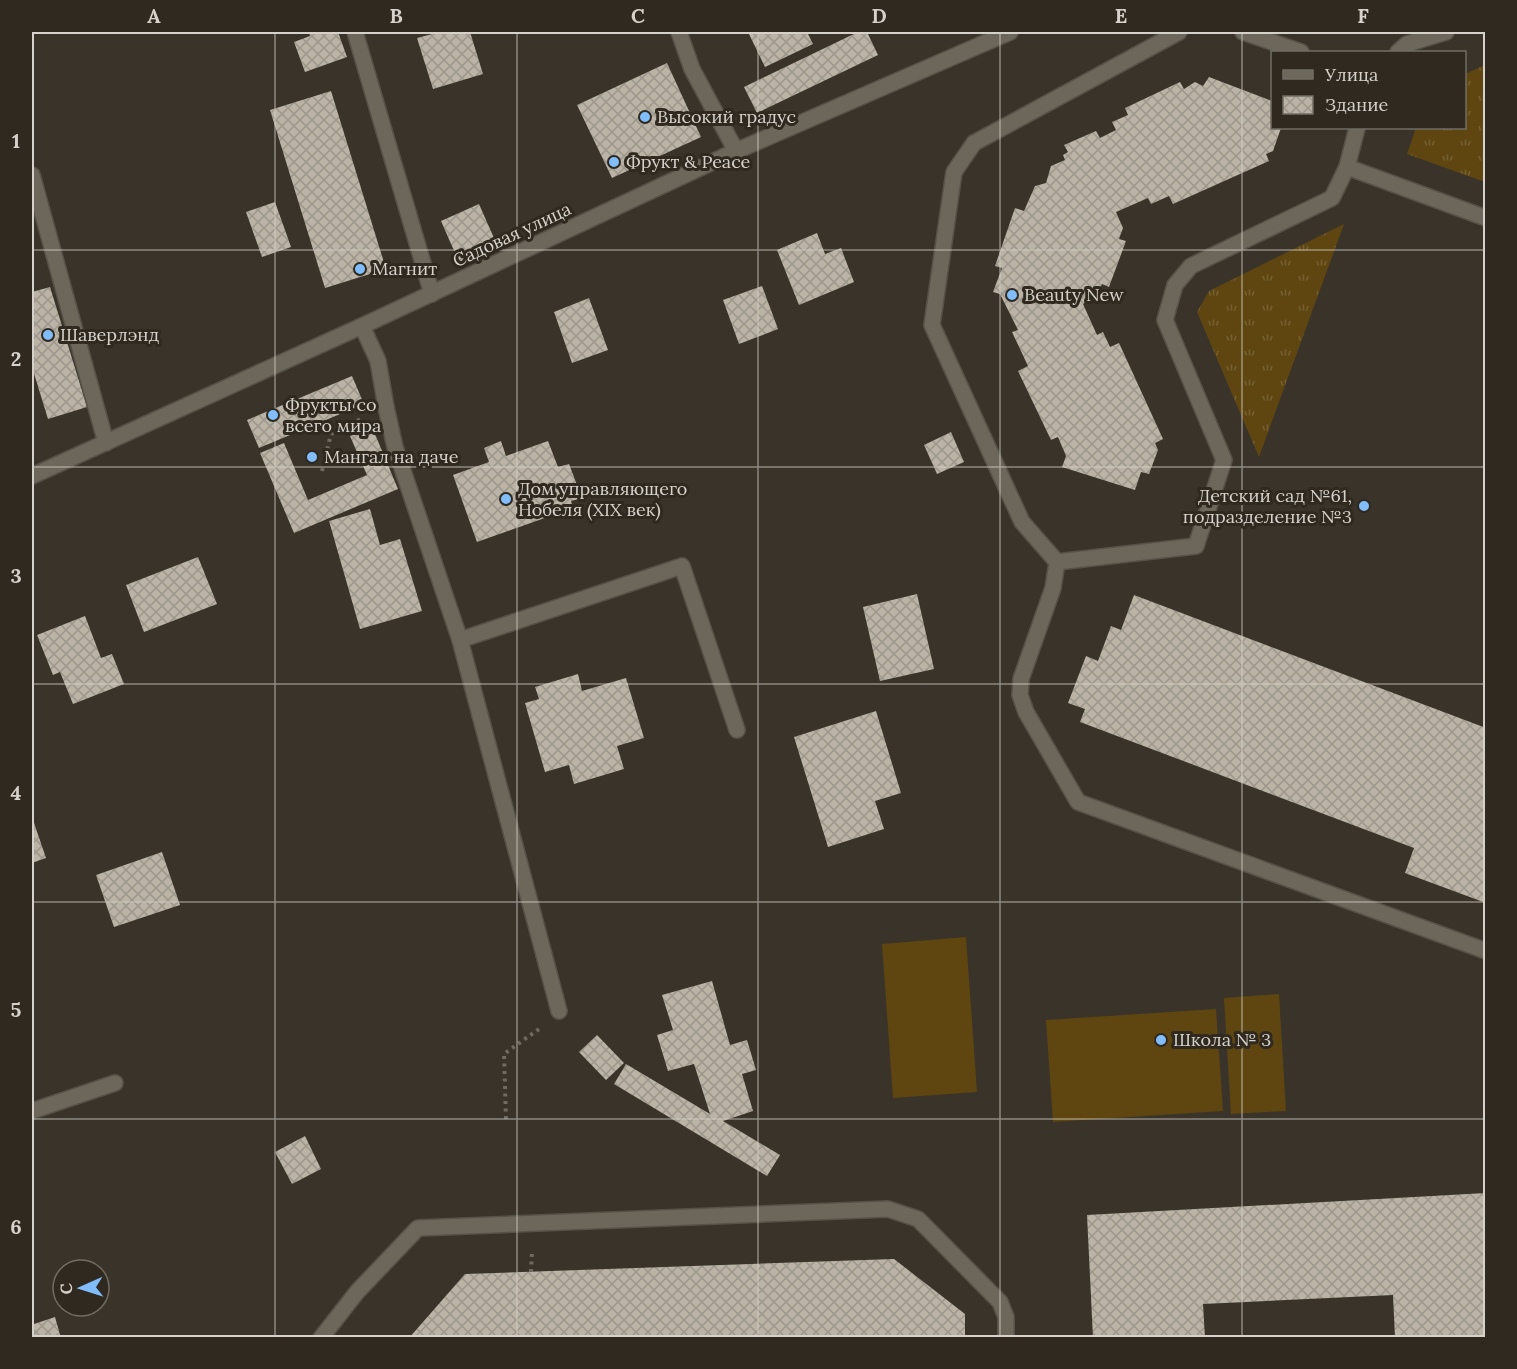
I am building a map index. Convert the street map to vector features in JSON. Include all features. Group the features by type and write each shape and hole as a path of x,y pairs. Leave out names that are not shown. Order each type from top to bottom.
{"street":[{"path":"355,32 432,294"},
{"path":"680,32 692,69 736,151"},
{"name":"Садовая улица","path":"32,476 432,294 736,151 1010,32"},
{"path":"1179,32 974,143 954,172 932,325 1022,522 1057,562 1053,588 1021,679 1020,695 1026,712 1078,802 1485,951"},
{"path":"1243,32 1298,51"},
{"path":"1399,51 1407,44 1446,32"},
{"path":"1057,562 1196,546 1224,460 1165,320 1174,285 1191,266 1332,198 1347,167 1357,129"},
{"path":"1347,167 1485,218"},
{"path":"32,175 106,442"},
{"path":"362,326 378,361 395,447 460,640 559,1011"},
{"path":"460,640 682,566 737,730"},
{"path":"32,1111 115,1083"},
{"path":"321,1338 357,1292 418,1228 888,1209 918,1219 1000,1302 1006,1317 1006,1338"}],"path":[{"path":"322,471 331,434 386,407"},
{"path":"506,1119 504,1054 546,1024 559,1011"}],"green space":[{"path":"1485,65 1485,182 1407,154 1416,129 1466,129 1466,74"},
{"path":"1344,224 1259,457 1197,312 1209,291"},
{"path":"966,937 977,1092 893,1098 882,944"},
{"path":"1279,994 1286,1111 1231,1114 1224,998"},
{"path":"1216,1009 1223,1111 1053,1122 1046,1020"}],"building":[{"path":"309,32 338,32 347,57 305,72 294,42 310,36"},
{"path":"440,32 470,32 483,74 433,89 417,38"},
{"path":"748,32 807,32 813,44 765,67"},
{"path":"858,32 867,32 878,55 757,113 744,87"},
{"path":"667,63 701,137 612,178 577,105"},
{"path":"1209,77 1271,101 1271,129 1281,129 1273,151 1266,154 1269,161 1173,204 1169,196 1151,204 1148,198 1116,212 1123,228 1119,239 1126,241 1109,287 1102,284 1097,296 1083,304 1097,335 1103,332 1110,347 1119,343 1163,439 1155,443 1158,450 1149,474 1141,472 1135,490 1062,467 1066,456 1058,437 1051,440 1018,371 1028,366 1012,332 1018,330 1000,294 993,292 1002,268 995,266 1015,208 1024,211 1035,186 1046,183 1051,166 1065,160 1063,155 1068,152 1064,145 1096,131 1100,138 1116,130 1112,122 1128,115 1125,108 1180,82 1184,89 1195,82 1203,86"},
{"path":"331,91 386,269 325,288 270,110"},
{"path":"275,202 291,247 262,257 246,212"},
{"path":"479,204 497,245 459,262 441,221"},
{"path":"817,233 825,254 841,248 854,282 799,305 777,250"},
{"path":"762,286 778,329 739,344 723,300"},
{"name":"Шаверлэнд","path":"50,287 87,407 48,419 32,367 32,292"},
{"path":"589,298 608,350 572,363 554,312"},
{"path":"352,376 364,404 259,448 247,420"},
{"path":"372,427 398,489 294,533 260,453 284,443 308,500 367,475 350,436"},
{"path":"951,432 964,462 937,474 924,445"},
{"path":"501,441 506,456 548,441 558,467 569,464 582,498 571,501 573,508 477,542 453,475 489,462 484,448"},
{"path":"370,509 380,545 400,539 422,611 360,629 329,521"},
{"path":"198,557 217,604 144,632 126,585"},
{"path":"917,594 934,669 880,681 863,607"},
{"path":"1134,595 1486,728 1486,903 1405,873 1414,848 1080,722 1085,709 1068,703 1086,656 1098,661 1111,626 1121,630"},
{"path":"85,616 101,658 112,654 124,684 73,704 60,672 53,675 37,635"},
{"path":"578,674 582,691 626,678 644,738 617,746 624,769 574,784 569,765 545,772 525,703 539,699 535,687"},
{"path":"876,711 901,793 875,801 884,829 828,847 794,737"},
{"path":"32,817 46,858 32,863"},
{"path":"162,852 180,905 114,927 96,875"},
{"path":"712,981 730,1045 747,1040 756,1070 742,1074 753,1111 723,1121 780,1155 767,1176 614,1084 626,1064 710,1114 694,1064 668,1071 657,1035 673,1030 662,995"},
{"path":"597,1035 624,1063 606,1080 579,1052"},
{"path":"305,1136 321,1169 292,1184 275,1152"},
{"path":"1486,1193 1486,1338 1395,1338 1393,1295 1203,1304 1205,1338 1093,1338 1087,1215"},
{"path":"894,1259 965,1314 965,1338 409,1338 465,1274"},
{"path":"55,1318 61,1338 32,1338 32,1319 34,1324"}],"place":[{"name":"Высокий градус","path":"645,117"},
{"name":"Фрукт & Peace","path":"614,162"},
{"name":"Магнит","path":"360,269"},
{"name":"Beauty New","path":"1012,295"},
{"name":"Шаверлэнд","path":"48,335"},
{"name":"Фрукты со всего мира","path":"273,415"},
{"name":"Мангал на даче","path":"312,457"},
{"name":"Дом управляющего Нобеля (XIX век)","path":"506,499"},
{"name":"Детский сад №61, подразделение №3","path":"1364,506"},
{"name":"Школа № 3","path":"1161,1040"}]}
